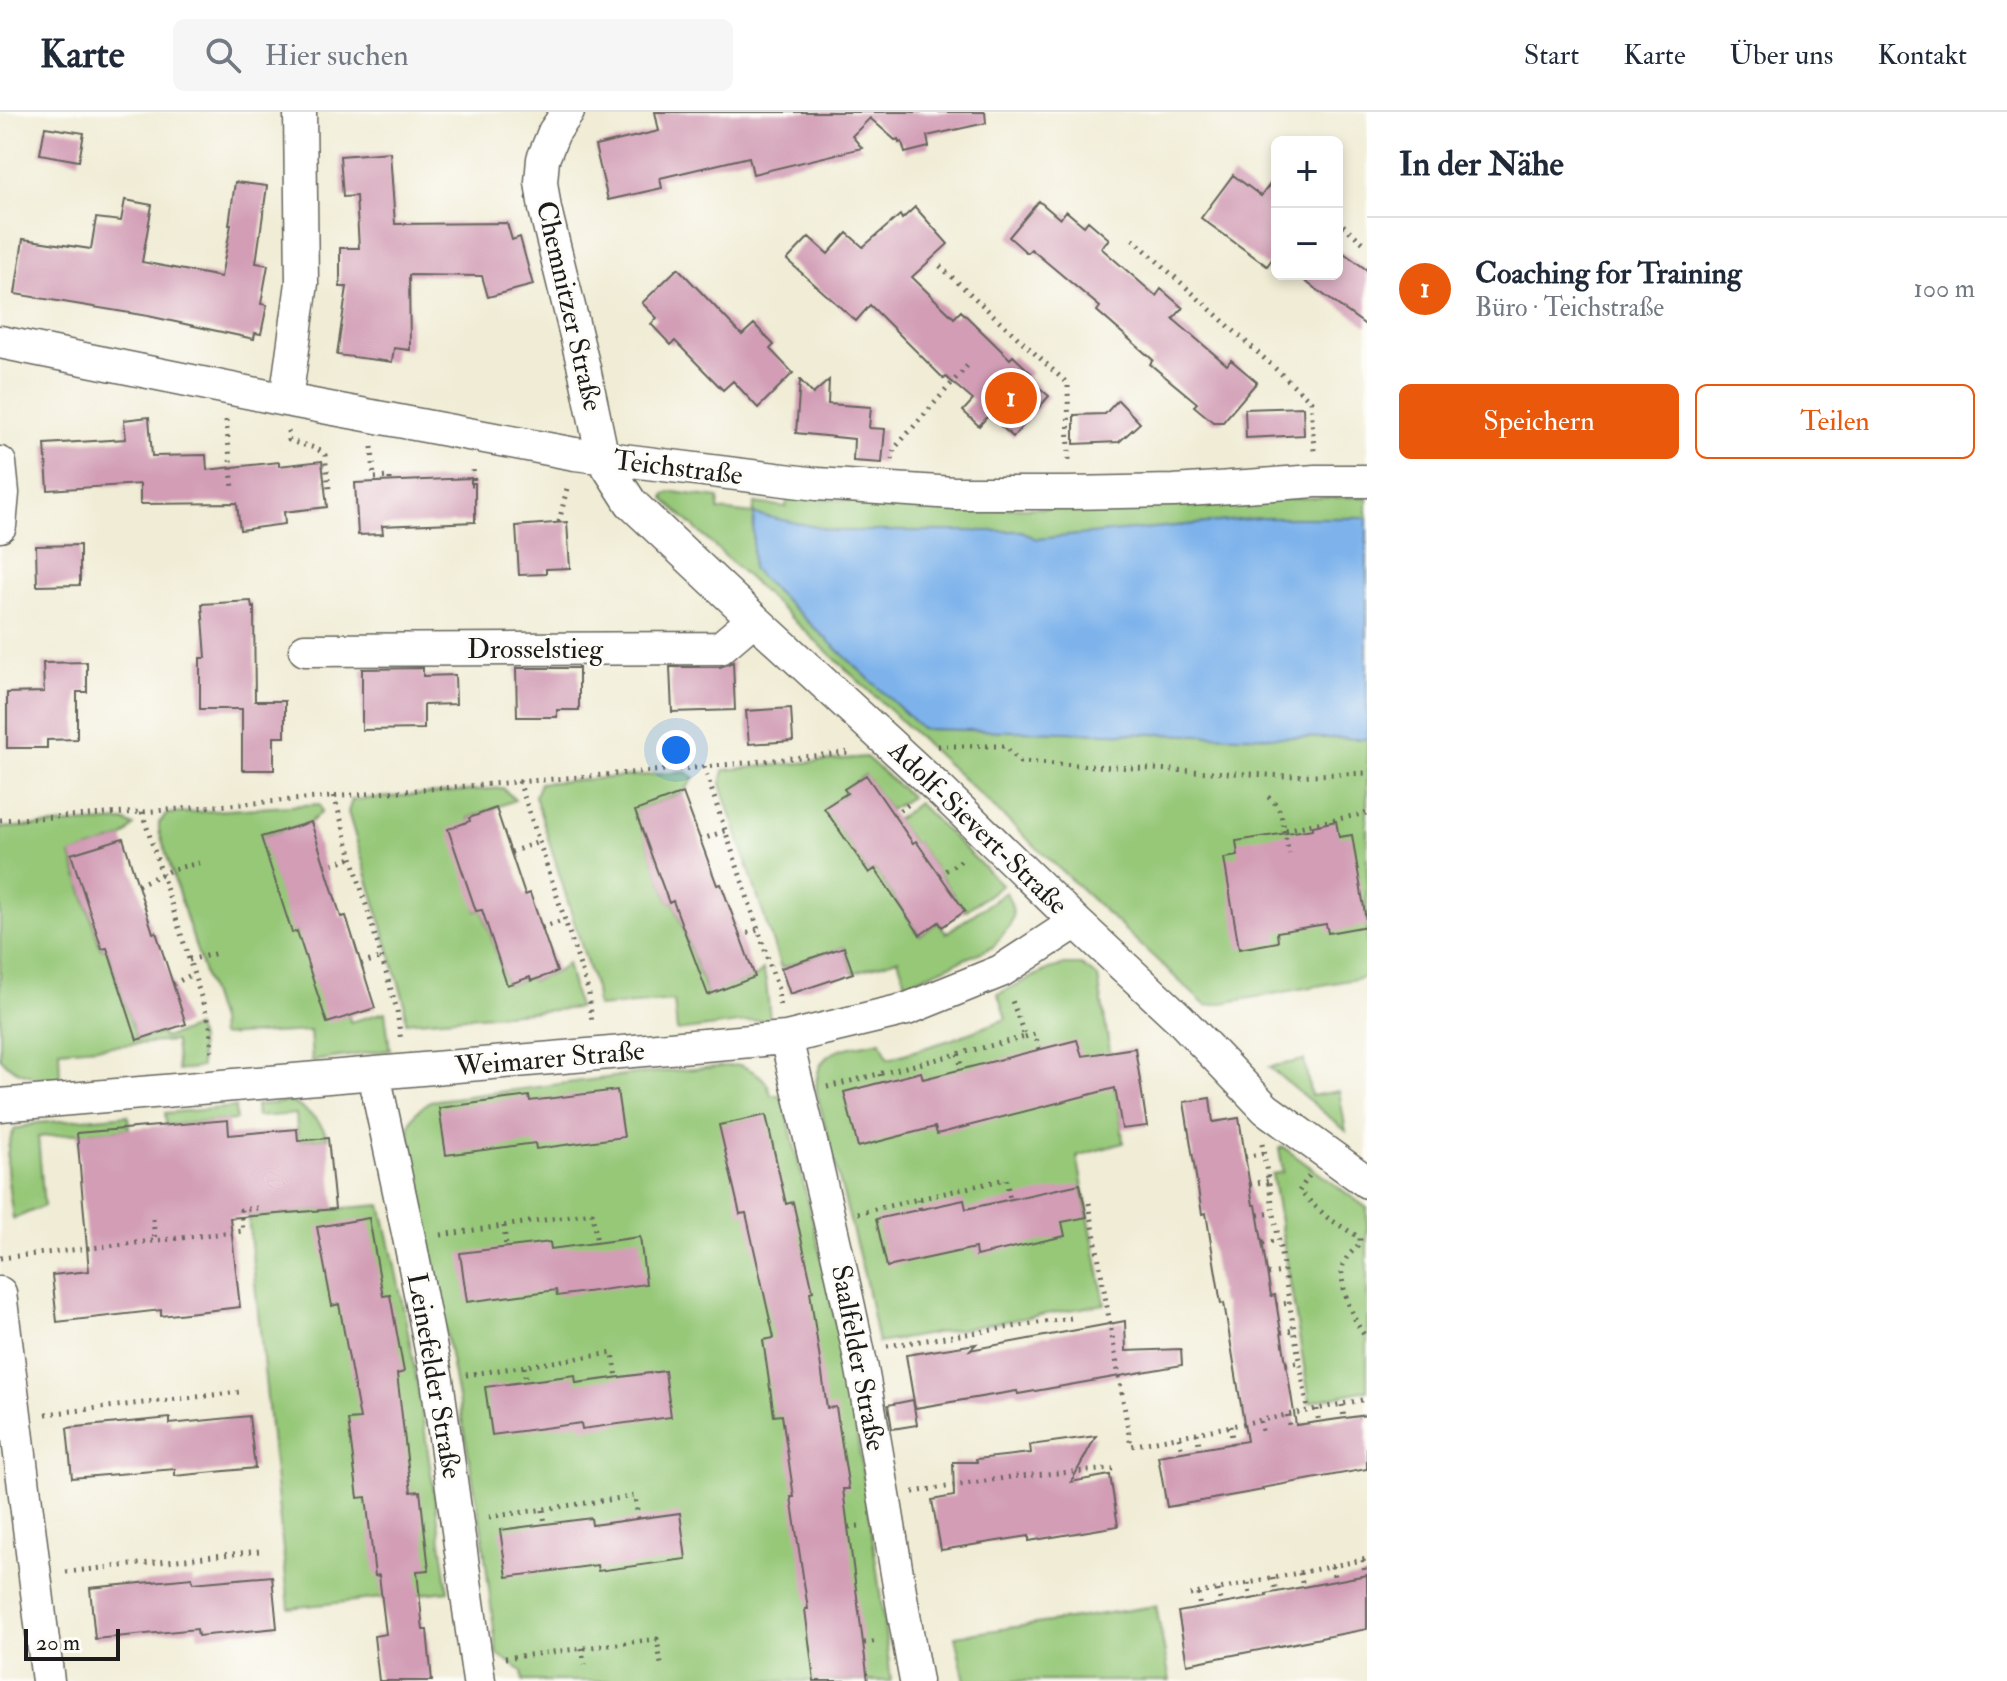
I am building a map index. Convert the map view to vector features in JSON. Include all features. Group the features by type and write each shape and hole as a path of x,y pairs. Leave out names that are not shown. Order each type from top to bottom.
{"street":[{"path":"286,400 302,283 300,112"},
{"name":"Chemnitzer Straße","path":"568,112 548,145 541,182 603,459"},
{"name":"Teichstraße","path":"0,342 286,400 603,459 817,484 954,493 1069,493 1367,481"},
{"name":"Adolf-Sievert-Straße","path":"603,459 631,503 896,748 1180,1019 1266,1109 1367,1182"},
{"path":"0,463 3,493 0,526"},
{"name":"Drosselstieg","path":"305,650 720,648 754,619"},
{"name":"Weimarer Straße","path":"0,1105 786,1038 907,1009 1001,971 1076,922"},
{"name":"Saalfelder Straße","path":"786,1038 858,1350 916,1681"},
{"name":"Leinefelder Straße","path":"374,1074 437,1380 478,1671"},
{"path":"0,1293 6,1379 16,1418 48,1681"}],"path":[{"path":"1343,225 1367,246"},
{"path":"1133,239 1311,401 1316,481"},
{"path":"940,266 1068,384 1069,493"},
{"path":"888,489 894,449 967,366"},
{"path":"222,387 235,488"},
{"path":"325,489 329,489 326,464"},
{"path":"373,467 374,478 390,477 390,481"},
{"path":"559,522 562,509"},
{"path":"0,820 142,812 704,767 896,748 1005,746 1020,762 1287,776 1367,773"},
{"path":"704,767 778,989 786,1038"},
{"path":"519,781 589,993 594,1056"},
{"path":"334,796 397,1010 405,1071"},
{"path":"1268,797 1279,808 1289,854"},
{"path":"142,812 210,1025 215,1087"},
{"path":"1284,830 1367,813"},
{"path":"700,840 725,831"},
{"path":"511,852 539,842"},
{"path":"325,866 352,858"},
{"path":"138,885 173,869 199,863"},
{"path":"542,928 565,920"},
{"path":"740,936 758,929"},
{"path":"189,960 218,953"},
{"path":"361,964 382,957"},
{"path":"1001,971 1025,1037"},
{"path":"173,984 193,974"},
{"path":"799,1094 1035,1034 1039,1050"},
{"path":"958,1054 962,1069"},
{"path":"880,1074 882,1083"},
{"path":"1261,1135 1308,1411"},
{"path":"1324,1151 1299,1191 1328,1218 1360,1238 1360,1244 1343,1265 1342,1275 1348,1303 1367,1338"},
{"path":"1245,1157 1264,1153"},
{"path":"830,1219 1006,1179 1010,1199"},
{"path":"1250,1184 1268,1181"},
{"path":"918,1199 920,1210"},
{"path":"1089,1203 1131,1446 1367,1399"},
{"path":"0,1258 243,1231 241,1210 257,1208"},
{"path":"411,1247 424,1238 592,1213 597,1243"},
{"path":"1258,1215 1274,1213"},
{"path":"153,1219 155,1241"},
{"path":"504,1226 506,1247"},
{"path":"1263,1243 1279,1240"},
{"path":"1268,1274 1284,1272"},
{"path":"1276,1305 1289,1303"},
{"path":"858,1350 1071,1318"},
{"path":"1281,1332 1294,1330"},
{"path":"437,1380 613,1353 617,1378"},
{"path":"1286,1364 1299,1362"},
{"path":"524,1367 526,1381"},
{"path":"16,1418 240,1392"},
{"path":"1342,1405 1344,1418"},
{"path":"1317,1409 1319,1425"},
{"path":"1287,1415 1290,1430"},
{"path":"1260,1421 1263,1435"},
{"path":"1230,1426 1233,1444"},
{"path":"1197,1433 1200,1449"},
{"path":"1179,1437 1182,1452"},
{"path":"885,1496 1018,1476 1113,1469"},
{"path":"458,1522 635,1496 638,1519"},
{"path":"543,1510 545,1524"},
{"path":"34,1576 260,1551"},
{"path":"1190,1595 1365,1559 1365,1574"},
{"path":"1332,1566 1335,1581"},
{"path":"1300,1573 1303,1587"},
{"path":"1273,1578 1276,1592"},
{"path":"1248,1583 1251,1600"},
{"path":"1218,1590 1221,1605"},
{"path":"1198,1594 1200,1609"},
{"path":"478,1671 582,1648 657,1639 661,1664"},
{"path":"582,1648 585,1665"}],"green space":[{"path":"673,492 719,498 718,510 753,514 755,503 786,507 788,496 955,508 1112,508 1367,497 1367,977 1206,1006 664,499 665,494"},
{"path":"866,757 911,797 890,810 865,775 845,789 847,793 825,808 869,873 875,869 920,935 939,922 946,933 1006,892 1012,906 1010,925 993,947 906,984 898,959 853,973 844,947 781,968 721,784 724,770"},
{"path":"687,772 694,778 683,793 636,811 707,994 755,977 763,970 770,1019 677,1031 674,1001 597,1007 595,989 535,796 540,783"},
{"path":"503,788 515,800 469,818 476,911 482,910 507,985 530,977 532,981 557,972 567,963 578,1008 406,1022 404,1000 348,812 352,800"},
{"path":"918,803 1002,885 965,911 916,842 913,843 896,820"},
{"path":"319,804 322,811 311,822 262,837 293,932 297,931 350,1022 385,1012 390,1050 312,1061 310,1031 220,1036 219,1021 159,823 167,814"},
{"path":"124,821 134,826 123,838 71,855 101,949 107,948 137,1040 161,1033 164,1038 196,1027 201,1067 178,1071 175,1041 59,1050 60,1079 20,1072 0,1058 0,828"},
{"path":"1081,965 1098,977 1122,1129 1123,1143 1077,1156 1105,1304 878,1343 866,1282 817,1094 820,1067 825,1059 843,1049 881,1041 888,1059 1006,1019 998,994 1049,969"},
{"path":"1304,1060 1311,1096 1339,1091 1346,1131 1269,1067"},
{"path":"740,1065 760,1076 771,1095 782,1095 847,1380 872,1530 891,1681 523,1681 522,1671 497,1654 481,1524 409,1130 411,1120 430,1101 636,1074"},
{"path":"291,1102 313,1117 328,1138 298,1141 296,1114 257,1117 256,1105"},
{"path":"235,1107 236,1120 166,1125 165,1113"},
{"path":"128,1115 129,1129 38,1137 44,1206 13,1219 7,1160 10,1138 15,1129 37,1123"},
{"path":"1283,1147 1367,1208 1367,1390 1310,1402 1272,1174 1283,1172 1279,1148"},
{"path":"381,1205 411,1349 448,1591 289,1608 248,1216"},
{"path":"1156,1606 1170,1681 965,1681 955,1636"}],"water":[{"path":"754,514 835,531 1022,531 1036,539 1260,518 1367,518 1367,739 922,729 752,569"}],"building":[{"path":"655,112 985,112 986,123 927,136 929,147 905,153 902,142 895,140 870,118 852,136 862,148 753,174 749,157 660,178 662,188 608,200 595,146 659,131"},
{"path":"45,127 84,133 79,161 40,154"},
{"path":"390,152 395,224 507,223 512,240 520,237 533,285 488,297 482,276 409,275 410,350 394,348 392,362 337,355 347,287 340,287 340,248 359,248 356,196 343,197 340,156"},
{"path":"1233,175 1261,196 1271,183 1271,260 1267,266 1201,218"},
{"path":"235,182 267,186 256,263 268,265 261,304 267,305 261,334 255,333 254,339 148,316 15,294 23,239 91,249 96,218 121,221 125,200 152,205 142,262 221,277"},
{"path":"1039,201 1060,219 1066,211 1084,226 1088,221 1109,239 1101,248 1156,296 1161,289 1183,308 1173,319 1227,365 1231,360 1257,382 1223,422 1213,422 1194,406 1197,403 1150,364 1153,360 1097,311 1100,307 1031,249 1027,253 1009,237"},
{"path":"915,207 948,244 912,277 954,318 961,311 1010,359 1013,356 1031,373 1027,377 1049,396 1013,437 989,415 979,426 963,411 973,400 946,377 944,379 870,305 856,321 787,260 809,237 828,254 847,233 863,247 900,215 902,219"},
{"path":"1343,252 1367,270 1367,326 1303,280 1343,280"},
{"path":"678,268 742,335 754,324 774,345 770,349 793,373 758,408 733,381 723,390 675,341 671,345 651,324 657,318 642,303"},
{"path":"800,380 813,394 829,380 828,404 871,407 869,428 885,429 882,463 853,461 854,439 796,433"},
{"path":"1118,400 1140,423 1119,442 1074,444 1074,415 1105,414"},
{"path":"1303,407 1304,435 1246,438 1245,409"},
{"path":"149,417 152,456 206,455 207,470 322,461 327,507 284,512 285,524 240,530 237,503 140,504 140,484 48,490 45,444 126,439 124,420"},
{"path":"471,478 471,483 475,483 475,522 382,526 383,534 358,535 355,483"},
{"path":"567,522 570,568 546,569 546,574 519,575 516,526"},
{"path":"80,545 80,585 37,586 36,546"},
{"path":"251,601 254,607 255,701 285,701 285,737 274,737 274,770 242,770 242,709 200,709 200,658 206,658 202,604"},
{"path":"87,662 87,692 77,692 77,739 47,740 47,748 7,748 7,693 44,692 43,663"},
{"path":"733,662 735,710 672,712 670,667 720,667"},
{"path":"423,668 423,676 455,675 456,704 424,705 424,729 362,730 362,669"},
{"path":"516,668 579,668 579,710 557,710 557,717 517,717"},
{"path":"791,708 793,741 749,744 746,711"},
{"path":"866,775 965,911 942,927 939,922 920,935 875,869 869,873 824,808 847,793 844,789"},
{"path":"683,793 755,977 708,995 635,811"},
{"path":"496,808 525,895 530,893 557,972 507,985 482,910 476,911 448,829"},
{"path":"1336,821 1339,837 1352,835 1367,926 1328,933 1326,924 1277,932 1278,942 1239,949 1224,858 1238,856 1236,841 1313,829 1313,826"},
{"path":"311,822 341,917 346,916 375,1008 327,1023 297,931 292,933 261,837"},
{"path":"123,838 186,1024 137,1040 107,948 102,949 71,854"},
{"path":"844,947 853,973 790,994 781,968"},
{"path":"1077,1040 1082,1056 1135,1048 1147,1126 1122,1129 1115,1088 937,1134 935,1127 858,1147 844,1092 921,1072 923,1079"},
{"path":"617,1090 624,1137 536,1149 535,1143 446,1155 439,1108 529,1096 530,1101"},
{"path":"1210,1098 1213,1122 1239,1118 1271,1296 1275,1295 1296,1425 1367,1415 1367,1469 1167,1507 1158,1456 1247,1441 1224,1303 1221,1304 1206,1213 1202,1214 1184,1102"},
{"path":"766,1115 786,1204 793,1202 813,1291 810,1292 827,1408 836,1407 849,1489 843,1489 868,1681 814,1681 805,1609 808,1609 782,1415 774,1416 763,1340 774,1338 746,1213 740,1214 719,1125"},
{"path":"228,1120 229,1135 297,1129 298,1141 328,1138 335,1209 230,1218 240,1307 161,1316 161,1310 57,1322 52,1275 89,1271 77,1133"},
{"path":"1080,1184 1087,1217 1062,1222 1065,1236 976,1256 975,1248 887,1267 876,1219 964,1200 966,1209"},
{"path":"369,1218 383,1296 390,1295 404,1372 397,1374 411,1492 420,1491 429,1570 417,1571 432,1681 379,1681 374,1636 386,1634 379,1575 375,1576 366,1497 358,1498 348,1420 360,1419 339,1304 332,1306 317,1227"},
{"path":"640,1237 646,1284 557,1296 556,1290 467,1302 460,1253 550,1242 551,1249"},
{"path":"1125,1321 1126,1351 1181,1349 1182,1365 1018,1394 1017,1391 915,1408 906,1355 976,1344 970,1350"},
{"path":"665,1371 671,1417 582,1429 581,1423 492,1435 485,1387 575,1375 576,1383"},
{"path":"913,1400 917,1425 892,1429 888,1405"},
{"path":"249,1416 255,1468 175,1476 175,1469 72,1478 67,1428 170,1418 170,1424"},
{"path":"1096,1436 1071,1482 1110,1475 1118,1526 1029,1541 1029,1536 941,1550 932,1500 954,1496 953,1462 977,1462 976,1459 1031,1453 1030,1445"},
{"path":"680,1513 686,1559 598,1571 597,1565 507,1577 500,1530 591,1518 592,1525"},
{"path":"1367,1575 1367,1629 1187,1664 1178,1612"},
{"path":"272,1576 277,1628 198,1636 197,1629 95,1639 90,1588 192,1578 193,1583"}],"place":[{"name":"Coaching for Training","path":"1011,398"}]}
